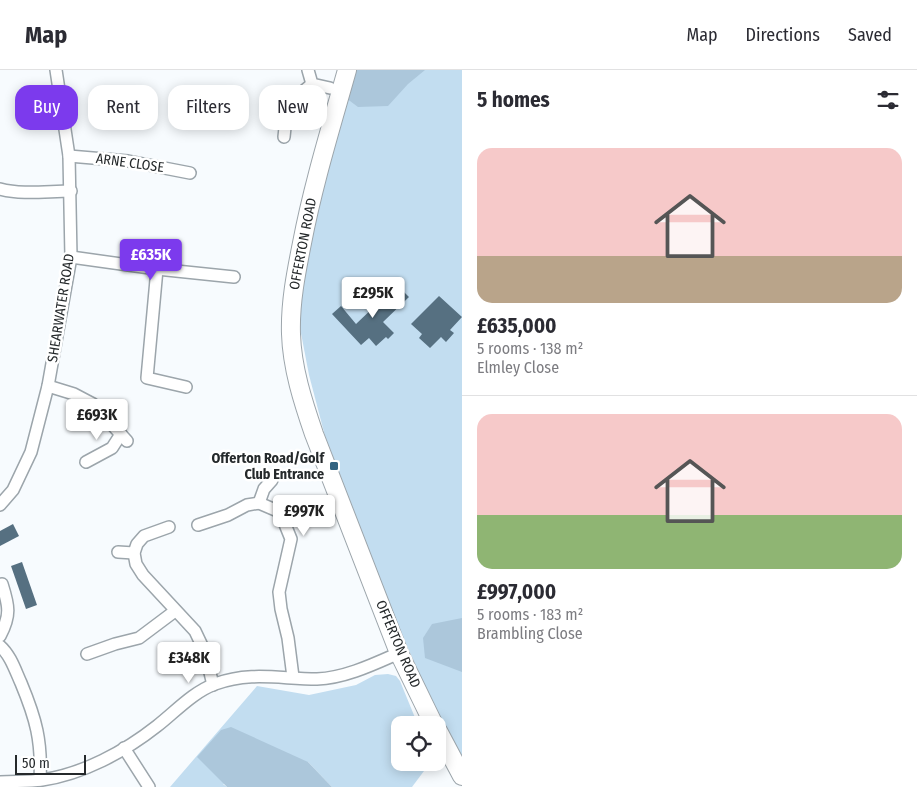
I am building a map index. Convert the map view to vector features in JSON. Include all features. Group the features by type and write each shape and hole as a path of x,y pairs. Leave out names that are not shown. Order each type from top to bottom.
{"main road":[{"name":"OFFERTON ROAD","path":"347,70 308,210 294,282 291,334 297,377 309,418 399,653 430,716"},
{"path":"446,746 462,776"}],"street":[{"name":"SHEARWATER ROAD","path":"0,505 13,490 31,452 48,386 71,257 69,156 56,70"},
{"path":"308,70 312,84"},
{"path":"284,137 285,122 290,106 300,93 312,84 330,88"},
{"name":"ARNE CLOSE","path":"69,156 128,161 190,173"},
{"path":"0,189 26,192 71,191"},
{"path":"71,257 234,277"},
{"path":"157,269 147,378 186,387"},
{"path":"48,386 74,394 93,404 124,437 112,448 86,462"},
{"path":"259,503 264,489 272,480"},
{"path":"198,525 228,515 247,505 259,503 280,512 291,540 279,592 293,677"},
{"path":"169,526 144,536 137,544 134,553 136,564 143,575 195,631 205,652 213,685"},
{"path":"118,552 134,553"},
{"path":"0,636 8,618 9,608 3,590"},
{"path":"87,654 139,638 175,611"},
{"path":"0,646 12,663 32,708 40,741 40,780"},
{"path":"0,782 40,780 76,772 124,748 156,727 188,700 213,685 238,677 318,679 347,674 399,653"},
{"path":"124,748 149,787"}],"shaded area":[{"path":"354,70 462,70 462,760 446,732 446,716 439,716 401,633 325,436 309,375 300,328 299,281"},
{"path":"354,70 425,70 408,84 388,106 358,107 346,98"},
{"path":"462,618 462,672 425,658 423,638 432,624"},
{"path":"388,674 396,676 400,681 414,716 391,716 391,771 424,771 412,787 332,787 308,762 223,784 227,787 170,787 257,686 309,695 356,685 375,675"},
{"path":"231,727 308,762 332,787 227,787 197,757 221,730"}],"building":[{"path":"397,285 409,297 383,322 394,333 376,346 369,338 361,345 332,314 341,306 356,324"},
{"path":"439,296 462,317 450,330 454,333 446,342 441,337 430,348 419,338 422,334 411,324"},
{"path":"13,524 19,536 0,546 0,531"},
{"path":"22,562 37,605 26,609 11,566"}],"place":[{"name":"Offerton Road/Golf Club Entrance","path":"334,466"}]}
